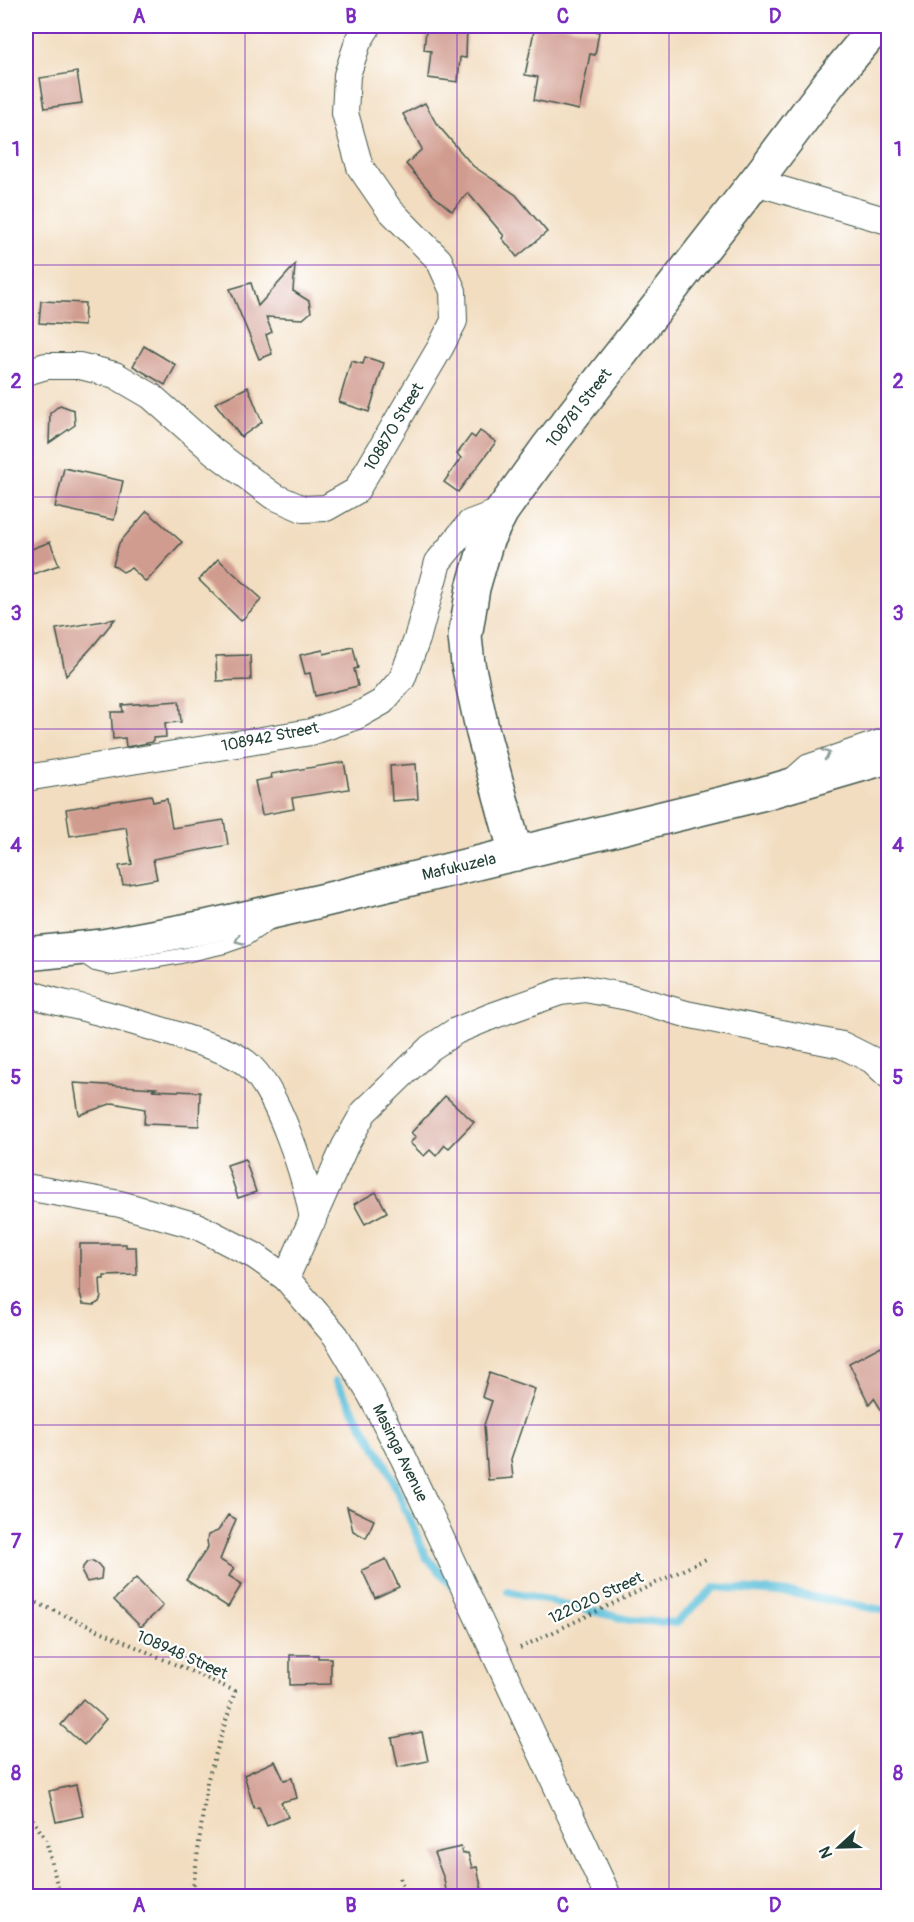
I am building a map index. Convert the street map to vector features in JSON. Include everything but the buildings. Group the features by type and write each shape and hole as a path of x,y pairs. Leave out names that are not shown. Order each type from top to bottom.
{"street":[{"name":"108870 Street","path":"26,372 46,366 80,366 115,375 151,396 213,451 273,496 303,509 326,508 356,491 441,348 454,321 453,291 439,260 389,209 360,167 345,113 347,75 358,42 368,26"},
{"name":"108781 Street","path":"516,854 483,733 468,664 465,637 478,567 487,540 502,511 548,447 756,182 831,81 877,26"},
{"path":"756,182 888,221"},
{"name":"108942 Street","path":"26,778 311,732 366,712 382,702 402,679 417,639 438,562 470,524 502,511"},
{"name":"Mafukuzela","path":"26,954 103,946 205,927 516,854 781,788 888,757"},
{"path":"286,1278 345,1146 364,1112 430,1048 456,1031 560,992 585,989 706,1019 843,1044 872,1060 888,1075"},
{"path":"26,991 41,999 82,1007 169,1032 222,1050 246,1063 258,1076 294,1148 306,1185 313,1220"},
{"name":"Masinga Avenue","path":"26,1187 120,1204 197,1226 255,1256 286,1278 336,1336 371,1395 404,1459 608,1896"}],"lane":[{"path":"781,788 792,773 806,762 888,734"}],"path":[{"name":"122020 Street","path":"497,1659 706,1560"},
{"name":"108948 Street","path":"26,1598 235,1691 207,1782 192,1896"},
{"path":"26,1809 46,1840 60,1896"},
{"path":"400,1878 405,1896"}],"waterway":[{"path":"336,1381 386,1465 426,1557 452,1585"},
{"path":"508,1591 630,1620 676,1623 715,1587 791,1593 888,1611"}]}
